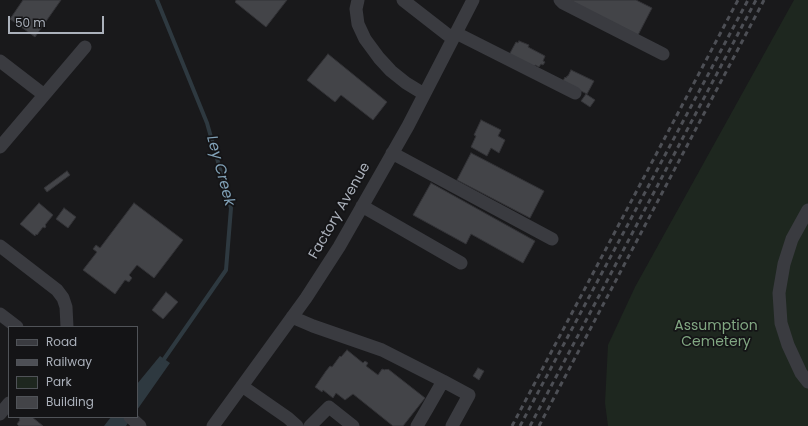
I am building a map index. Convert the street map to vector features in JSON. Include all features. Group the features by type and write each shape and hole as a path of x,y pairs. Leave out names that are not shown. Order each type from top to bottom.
{"street":[{"path":"358,0 356,9 358,24 365,39 379,58 392,71 406,83 424,94"},
{"path":"402,0 454,36 575,93"},
{"name":"Factory Avenue","path":"213,426 306,298 339,247 392,153 473,0"},
{"path":"560,0 569,7 663,54"},
{"path":"0,147 85,47"},
{"path":"0,61 45,94"},
{"path":"392,153 552,239"},
{"path":"362,206 461,263"},
{"path":"808,210 792,239 784,264 779,293 781,323 788,345 800,373 808,382"},
{"path":"0,246 57,290 63,298 66,307 67,326"},
{"path":"0,314 15,326"},
{"path":"292,316 313,326 382,350 443,380 469,395 452,426"},
{"path":"417,426 443,380"},
{"path":"242,386 297,426"},
{"path":"0,414 8,404"},
{"path":"310,426 329,407 353,426"},
{"path":"131,418 140,426"}],"green space":[{"name":"Assumption Cemetery","path":"794,0 808,0 808,426 608,426 605,403 608,345 635,287"}],"shaded area":[{"path":"160,356 170,363 138,409 138,383"},
{"path":"110,418 131,418 126,426 104,426"}],"building":[{"path":"23,0 61,0 35,37 10,19"},
{"path":"236,0 287,0 266,27 235,2"},
{"path":"566,0 636,0 652,8 637,37"},
{"path":"519,41 529,45 528,47 545,56 543,61 545,62 543,65 541,64 539,67 535,65 534,68 509,55 516,42 518,43"},
{"path":"328,54 387,102 373,120 341,95 335,102 307,80"},
{"path":"571,70 594,81 587,94 563,81"},
{"path":"586,94 595,100 590,107 581,101"},
{"path":"481,120 501,130 498,136 505,140 499,153 491,148 487,156 471,147 476,136 474,135"},
{"path":"471,153 544,191 530,218 457,180"},
{"path":"67,171 70,175 47,192 44,188"},
{"path":"431,183 535,241 523,263 471,234 466,244 413,215"},
{"path":"39,203 53,215 45,225 45,228 43,227 35,236 20,224"},
{"path":"134,203 183,240 154,278 137,265 129,275 132,278 129,282 125,280 115,294 83,270 97,252 93,249 96,245 100,248"},
{"path":"64,208 76,217 68,228 56,219"},
{"path":"166,292 178,302 163,319 152,310"},
{"path":"347,350 363,363 365,361 368,363 366,366 378,375 382,369 388,369 425,398 403,426 393,426 353,394 345,400 336,393 333,398 323,390 322,392 315,387 330,366 332,367 340,356 341,357"},
{"path":"478,368 484,371 479,380 473,376"},
{"path":"33,418 43,426 19,426 17,424 20,420 19,419"}],"waterway":[{"name":"Ley Creek","path":"157,0 207,123 231,208 226,270 162,362"}],"railway":[{"path":"512,426 738,0"},
{"path":"520,426 748,0"},
{"path":"530,426 756,0"},
{"path":"539,426 764,0"}]}
